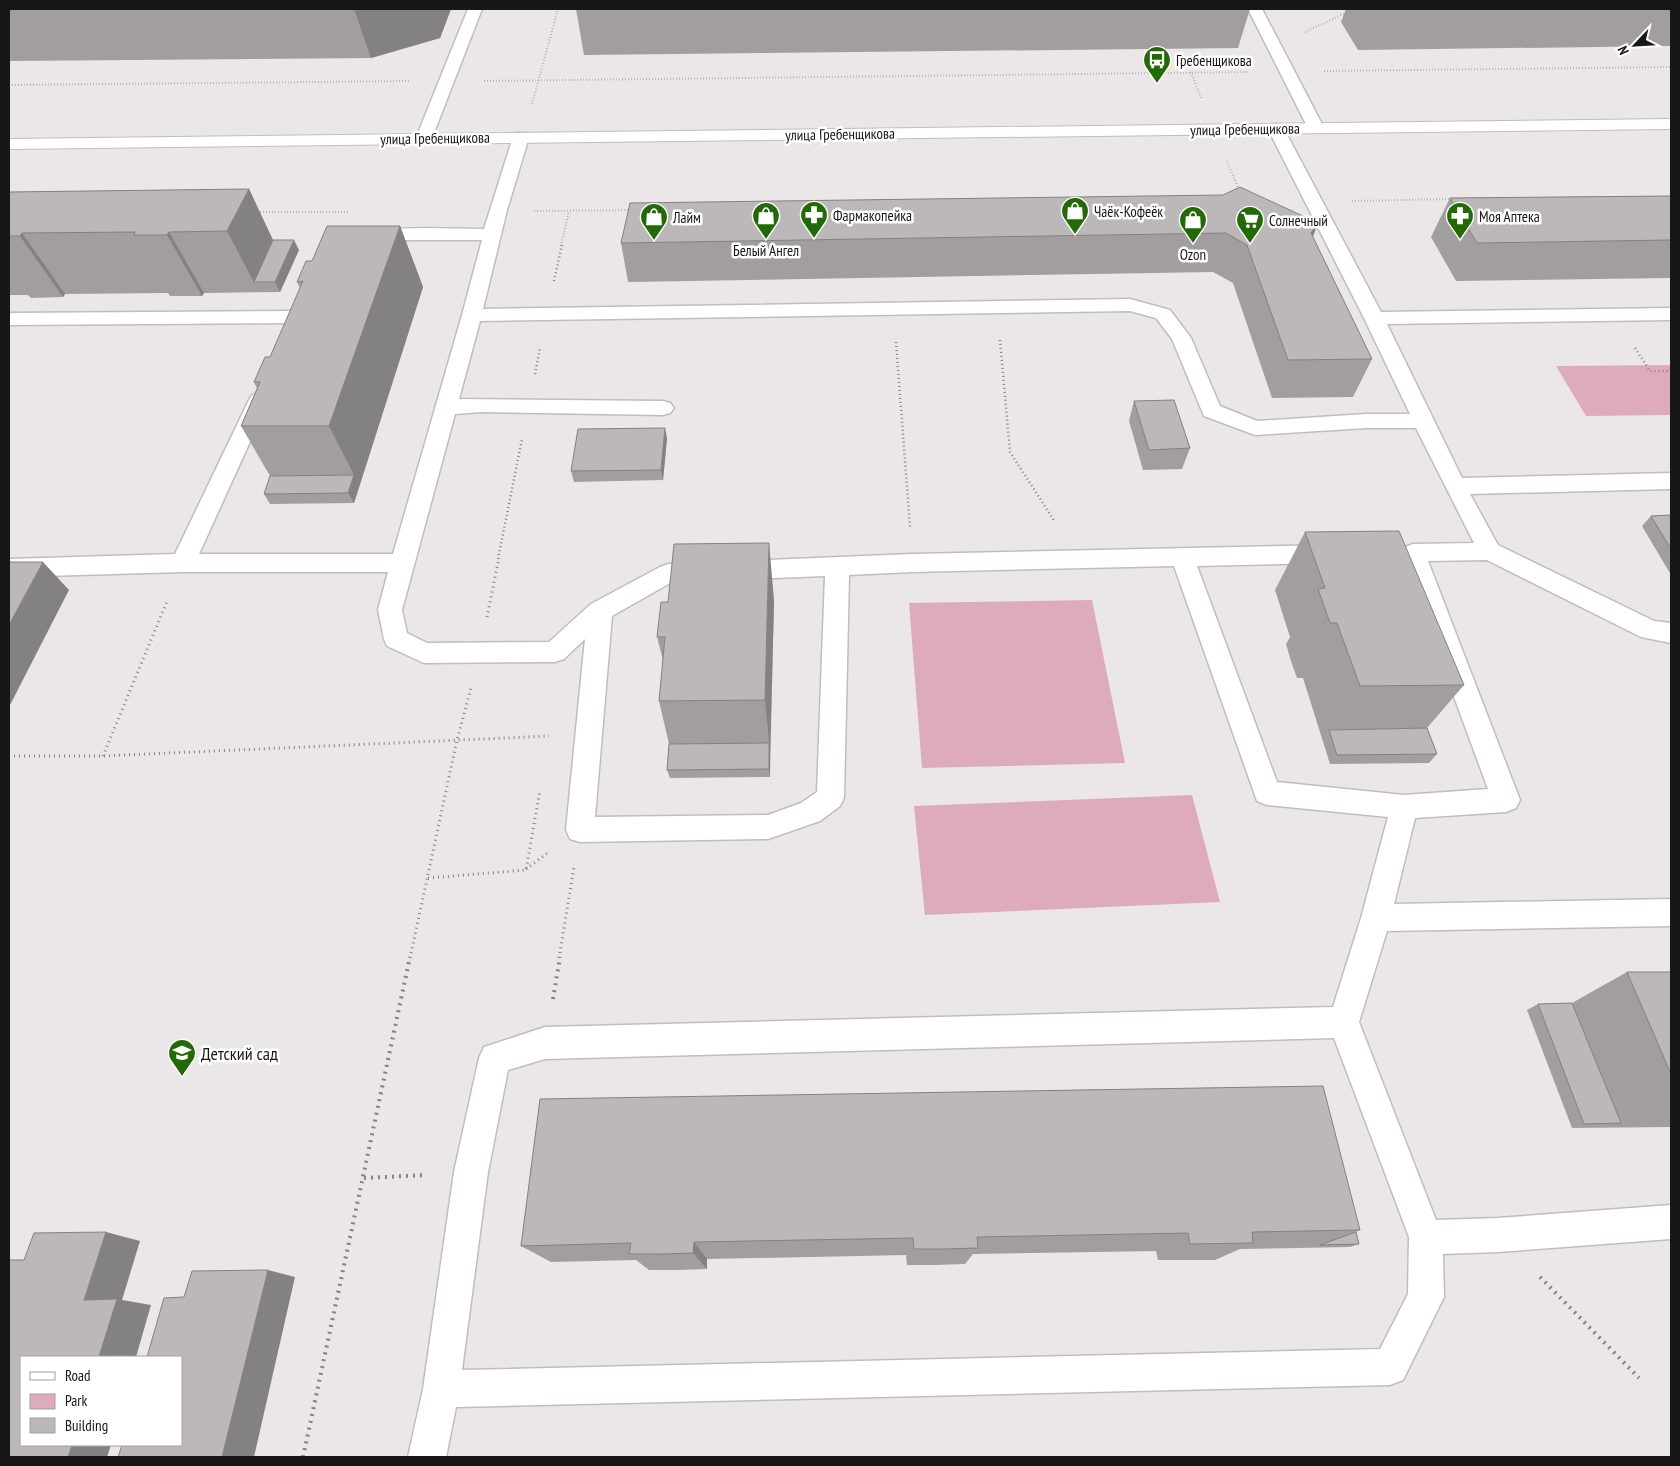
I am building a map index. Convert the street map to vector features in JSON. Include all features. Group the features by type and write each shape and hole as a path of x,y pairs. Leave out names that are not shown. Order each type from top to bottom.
{"street":[{"name":"улица Гребенщикова","path":"9,144 1671,124"}],"lane":[{"path":"424,138 476,9"},
{"path":"1255,9 1316,128"},
{"path":"1276,128 1374,318 1422,421 1490,551"},
{"path":"521,137 498,210 472,315 390,610 396,639 424,653 555,652 600,611 668,573 837,568 912,563 1353,554"},
{"path":"351,243 375,236 493,234"},
{"path":"472,315 893,311 1130,305 1164,314 1181,338 1211,411 1255,428 1422,421"},
{"path":"1374,318 1671,314"},
{"path":"9,319 296,318"},
{"path":"183,563 268,379"},
{"path":"445,407 482,405 663,408"},
{"path":"1455,486 1671,482"},
{"path":"1183,558 1267,793 1404,807 1506,800 1403,553 1490,551 1650,630 1671,633"},
{"path":"9,568 183,563 402,563"},
{"path":"600,611 580,830 768,827 810,812 830,798 837,568"},
{"path":"441,1389 1390,1367 1426,1297 1426,1237 1344,1022 1376,918 1404,807"},
{"path":"1376,918 1671,912"},
{"path":"428,1457 441,1389 471,1172 495,1058 546,1043 1344,1022"},
{"path":"1426,1237 1498,1235 1671,1222"}],"path":[{"path":"521,137 558,9"},
{"path":"1275,47 1354,9"},
{"path":"9,85 1671,67"},
{"path":"1314,201 1453,199"},
{"path":"498,210 638,210"},
{"path":"303,1457 457,740 480,653 528,407 569,211"},
{"path":"248,212 348,212"},
{"path":"997,309 1010,452 1079,561"},
{"path":"893,311 912,563"},
{"path":"1615,316 1650,372 1671,371"},
{"path":"103,756 183,563"},
{"path":"548,746 550,727"},
{"path":"9,756 103,756 550,736"},
{"path":"428,878 526,870 541,784"},
{"path":"546,1043 580,830"},
{"path":"364,1178 471,1172"},
{"path":"1498,1235 1640,1378"}],"green space":[{"path":"1671,365 1671,415 1586,416 1556,366"},
{"path":"1092,600 1125,763 922,768 909,603"},
{"path":"1192,795 1220,902 925,915 914,806"}],"building":[{"path":"1240,187 1318,223 1311,233 1372,359 1288,360 1247,245 1226,233 621,243 630,203 1223,195"},
{"path":"249,189 227,231 169,232 167,235 134,235 135,232 22,233 20,236 9,236 9,192"},
{"path":"1671,196 1671,240 1477,243 1450,198"},
{"path":"327,226 400,226 329,426 241,426 260,382 254,382 265,357 270,357 303,281 297,282 306,261 312,261"},
{"path":"273,240 294,240 275,282 254,282"},
{"path":"1174,400 1190,448 1149,450 1134,401"},
{"path":"665,428 661,470 571,471 578,429"},
{"path":"354,475 348,493 264,494 270,476"},
{"path":"1671,515 1671,549 1651,516"},
{"path":"1399,531 1464,685 1360,686 1337,623 1330,623 1318,589 1325,588 1305,532"},
{"path":"769,543 765,700 659,701 665,637 657,637 661,602 668,602 674,544"},
{"path":"9,562 43,562 9,625"},
{"path":"1427,728 1437,754 1337,755 1329,730"},
{"path":"769,743 769,769 667,770 669,744"},
{"path":"1627,972 1671,972 1671,1074"},
{"path":"1572,1003 1621,1123 1584,1124 1538,1004"},
{"path":"1323,1086 1360,1230 1252,1232 1253,1243 1190,1244 1188,1233 977,1237 978,1248 946,1249 914,1249 913,1238 694,1242 693,1253 661,1254 629,1254 631,1243 521,1246 540,1099"},
{"path":"106,1232 84,1300 117,1299 99,1356 20,1356 20,1446 72,1446 68,1457 9,1457 9,1260 24,1260 34,1233"},
{"path":"1356,1232 1359,1244 1320,1245"},
{"path":"268,1270 222,1457 118,1457 122,1446 182,1446 182,1356 147,1356 164,1298 184,1297 192,1271"}],"place":[{"name":"Гребенщикова","path":"1157,84"},
{"name":"Чаёк-Кофеёк","path":"1075,235"},
{"name":"Фармакопейка","path":"814,239"},
{"name":"Белый Ангел","path":"766,240"},
{"name":"Моя Аптека","path":"1460,240"},
{"name":"Лайм","path":"654,241"},
{"name":"Ozon","path":"1193,244"},
{"name":"Солнечный","path":"1250,244"},
{"name":"Детский сад","path":"182,1077"}]}
